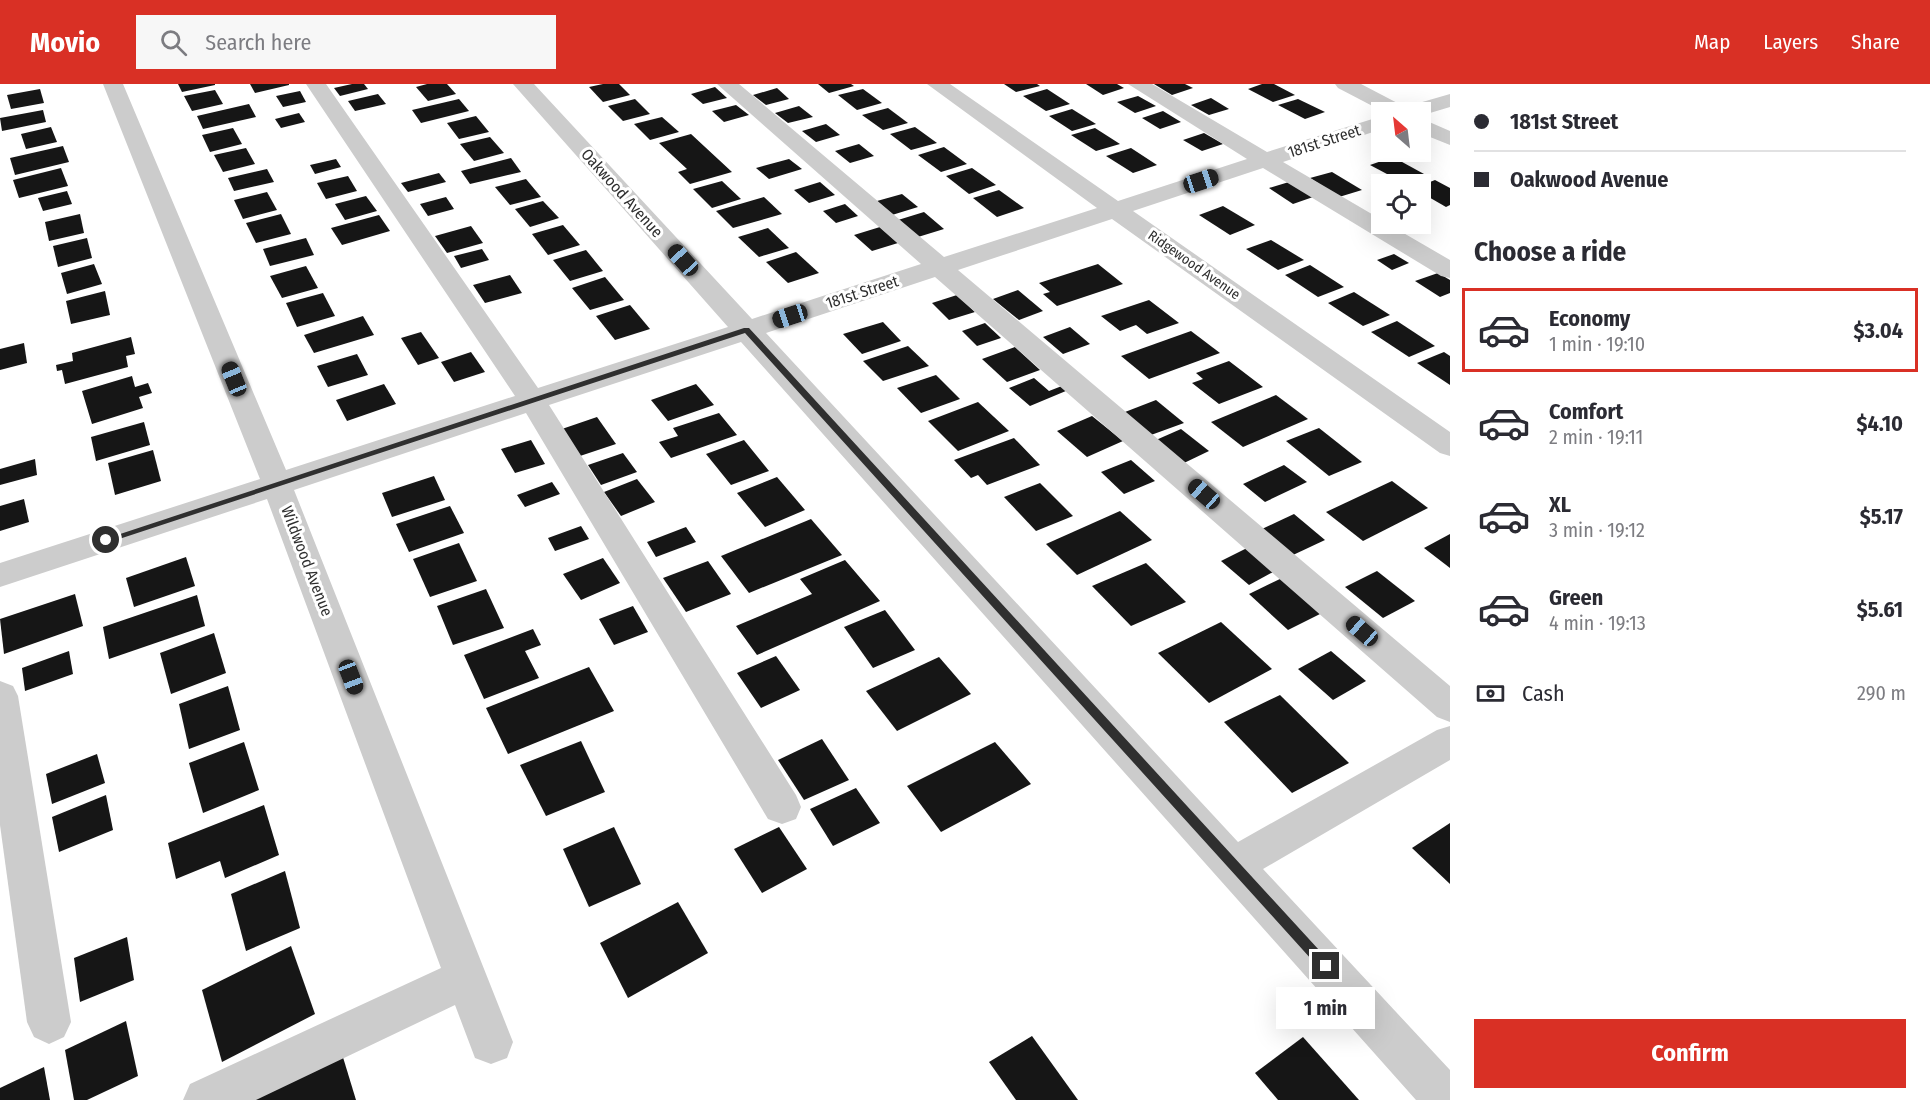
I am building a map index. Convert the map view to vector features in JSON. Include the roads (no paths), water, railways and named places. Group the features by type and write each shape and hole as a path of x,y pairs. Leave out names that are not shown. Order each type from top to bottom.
{"street":[{"name":"Wildwood Avenue","path":"113,84 277,484 491,1042"},
{"path":"316,84 532,400 782,807"},
{"name":"Oakwood Avenue","path":"523,84 1448,1100"},
{"path":"727,84 1450,707"},
{"name":"Ridgewood Avenue","path":"937,84 1450,446"},
{"path":"1138,84 1450,271"},
{"path":"1345,84 1380,102"},
{"path":"1431,105 1450,99"},
{"name":"181st Street","path":"0,574 1371,126"},
{"path":"1431,129 1450,139"},
{"path":"0,696 49,1022"},
{"path":"1234,865 1450,741"},
{"path":"206,1100 467,978"}]}
